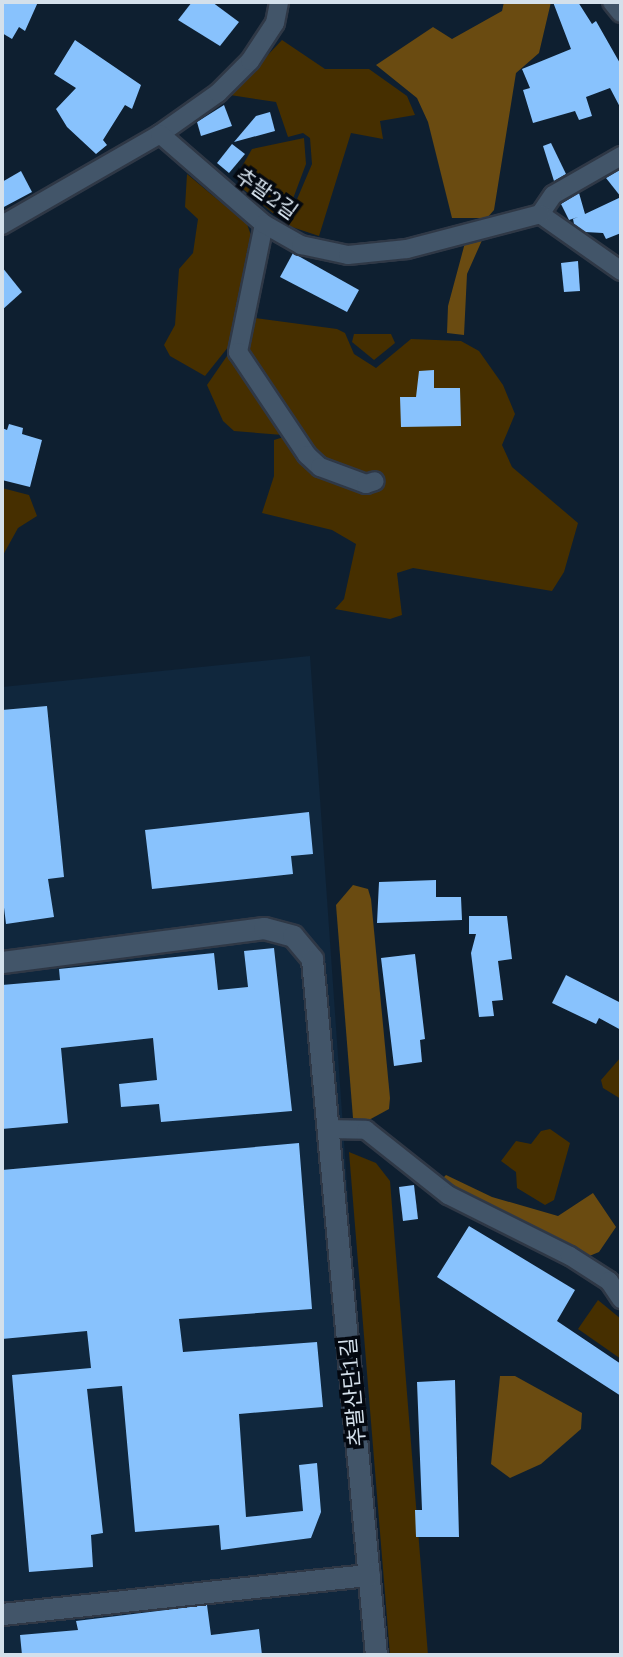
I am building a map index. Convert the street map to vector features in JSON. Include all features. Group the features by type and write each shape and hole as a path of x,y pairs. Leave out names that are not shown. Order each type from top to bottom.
{"street":[{"path":"2,225 160,134 218,93 250,61 275,23 279,2"},
{"path":"612,2 621,13"},
{"name":"추팔2길","path":"160,134 264,224 301,245 348,255 407,249 541,214"},
{"path":"621,156 553,195 541,214 621,271"},
{"path":"264,224 238,352 307,455 320,467 366,484 375,481"},
{"name":"추팔산단1길","path":"2,962 264,928 293,936 312,959 376,1655"},
{"path":"327,1129 366,1130 448,1195 570,1256 609,1281 621,1298"},
{"path":"2,1614 369,1575"}],"shaded area":[{"path":"504,2 551,2 539,53 516,73 494,210 487,218 452,218 428,122 417,98 376,65 433,27 452,39 502,11"},
{"path":"282,40 325,69 369,69 407,96 415,115 380,121 383,139 351,133 319,236 286,225 312,164 310,138 303,133 288,137 276,102 230,95"},
{"path":"304,138 306,164 288,212 279,218 238,185 241,168 252,149"},
{"path":"187,174 247,224 253,241 229,346 205,376 170,356 164,345 175,325 179,269 193,253 198,219 185,207"},
{"path":"483,238 467,274 464,335 447,333 448,306 466,239"},
{"path":"255,318 337,329 345,333 354,354 376,368 411,339 461,341 479,351 503,385 515,414 502,445 512,467 578,523 564,572 552,591 413,568 397,573 402,615 390,619 335,609 344,599 356,544 332,530 262,513 274,476 274,440 287,436 292,428 249,352"},
{"path":"354,334 391,334 395,343 374,360 352,342"},
{"path":"229,353 283,435 234,431 223,421 207,385"},
{"path":"2,488 29,495 37,516 18,528 2,557"},
{"path":"310,656 380,1655 2,1655 2,687"},
{"path":"353,885 368,889 371,899 390,1098 389,1109 367,1121 353,1118 336,905"},
{"path":"621,1057 621,1099 603,1088 601,1080"},
{"path":"550,1129 570,1143 554,1200 545,1205 517,1188 516,1172 501,1161 516,1141 531,1144 541,1131"},
{"path":"349,1152 376,1163 390,1181 428,1655 390,1655"},
{"path":"446,1175 492,1197 558,1216 593,1193 616,1227 599,1252 587,1257 448,1187 442,1179"},
{"path":"598,1300 621,1319 621,1359 578,1329"},
{"path":"500,1376 515,1376 582,1413 581,1429 541,1464 510,1478 491,1464"}],"building":[{"path":"2,2 38,2 25,31 19,27 12,39 2,33"},
{"path":"192,2 212,2 239,22 220,46 178,20"},
{"path":"553,2 578,2 592,24 596,21 621,65 621,109 610,88 586,97 592,116 579,120 575,111 533,123 523,90 530,88 522,69 571,49"},
{"path":"75,40 141,85 132,109 125,105 103,140 107,145 96,154 67,127 56,109 76,88 54,74"},
{"path":"224,105 232,126 201,136 197,122"},
{"path":"270,112 275,131 234,142 256,116"},
{"path":"551,143 566,174 554,181 543,146"},
{"path":"232,144 245,154 229,173 217,163"},
{"path":"621,169 621,197 606,178"},
{"path":"21,171 32,192 2,208 2,182"},
{"path":"579,193 585,214 621,197 621,233 606,239 603,233 585,232 574,224 573,219 578,217 569,220 561,204"},
{"path":"293,253 359,290 347,312 280,277"},
{"path":"578,261 580,291 564,292 561,263"},
{"path":"2,267 22,292 2,310"},
{"path":"434,370 434,388 460,388 461,426 401,427 400,397 416,397 419,371"},
{"path":"9,424 23,428 22,434 42,440 30,487 2,480 2,428 7,430"},
{"path":"47,706 64,877 48,879 54,917 6,924 2,891 2,710"},
{"path":"309,812 313,854 291,856 293,874 152,889 145,830"},
{"path":"436,880 436,897 461,897 462,920 377,923 379,882"},
{"path":"469,916 507,916 512,959 498,961 503,1000 492,1001 494,1016 479,1017 471,953 476,934 469,934"},
{"path":"274,948 292,1111 161,1122 159,1104 121,1107 119,1084 157,1080 153,1038 61,1048 68,1123 2,1129 2,985 60,980 59,969 214,953 218,990 248,987 244,951"},
{"path":"415,954 425,1039 420,1040 422,1062 394,1066 381,958"},
{"path":"566,975 621,1003 621,1030 599,1018 596,1024 552,1003"},
{"path":"299,1143 312,1309 179,1319 183,1352 317,1342 323,1407 239,1414 246,1517 303,1511 299,1465 317,1463 321,1512 311,1538 221,1550 219,1525 135,1532 122,1386 87,1389 103,1533 91,1535 93,1567 29,1572 12,1375 91,1368 87,1331 2,1339 2,1170"},
{"path":"414,1185 418,1219 403,1221 399,1187"},
{"path":"469,1226 575,1290 557,1321 621,1364 621,1396 437,1277"},
{"path":"455,1380 459,1537 416,1537 415,1510 422,1510 417,1382"},
{"path":"207,1605 211,1635 259,1629 262,1655 22,1655 20,1635 78,1630 76,1621"}]}
